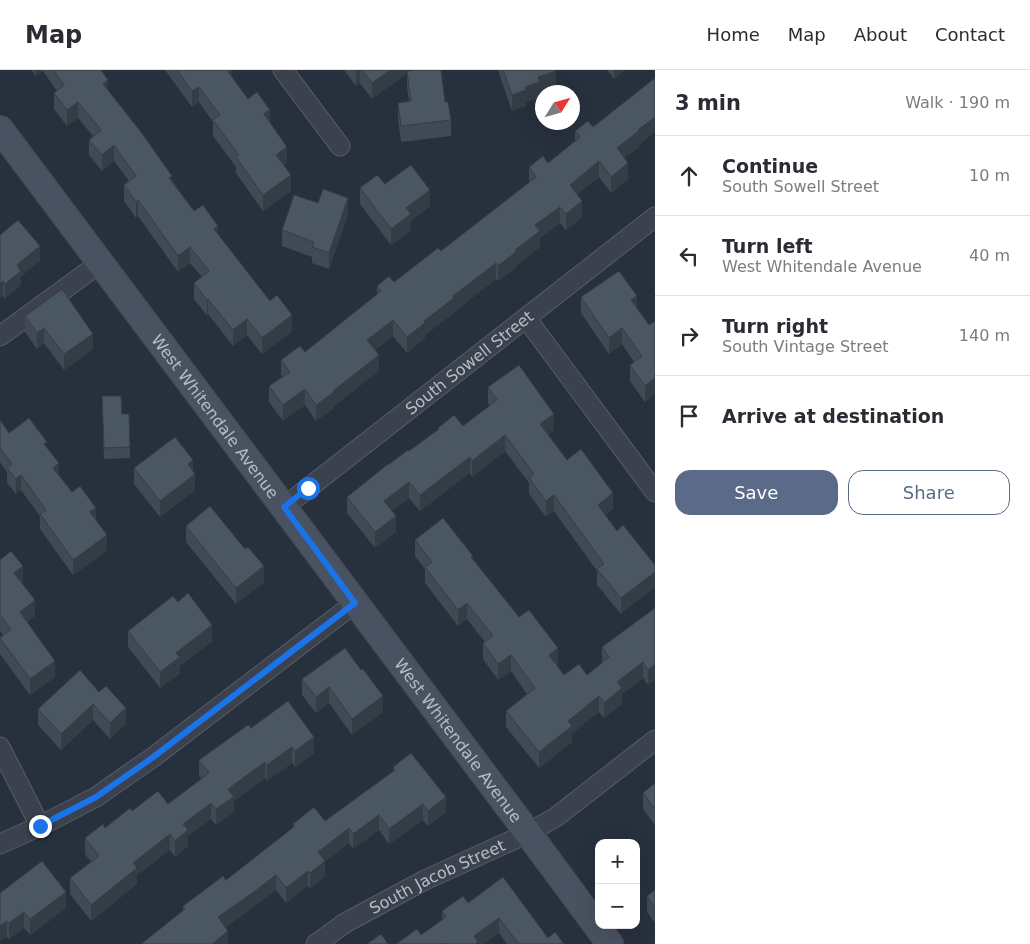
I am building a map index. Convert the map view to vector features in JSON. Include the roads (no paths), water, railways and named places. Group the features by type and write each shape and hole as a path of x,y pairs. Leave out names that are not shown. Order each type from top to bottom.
{"street":[{"path":"283,70 340,146"},
{"name":"West Whitendale Avenue","path":"0,129 610,944"},
{"name":"South Sowell Street","path":"284,507 655,217"},
{"path":"0,336 100,263"},
{"path":"526,318 655,492"},
{"path":"0,844 96,797 152,758 355,603"},
{"name":"South Jacob Street","path":"316,944 345,923 425,880 528,834 556,817 655,740"},
{"path":"0,747 40,826"}]}
